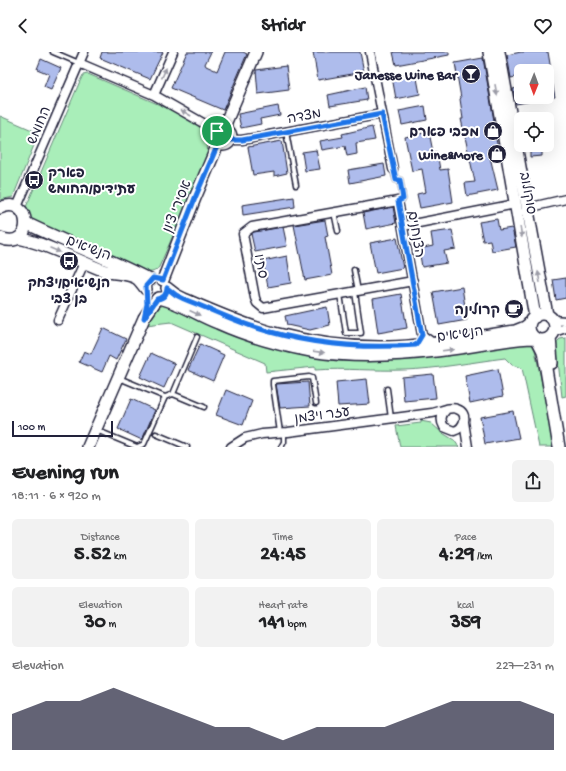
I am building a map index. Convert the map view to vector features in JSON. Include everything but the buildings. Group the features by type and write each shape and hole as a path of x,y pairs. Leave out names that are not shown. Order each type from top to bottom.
{"street":[{"name":"החומש","path":"17,208 84,52"},
{"path":"154,95 173,52"},
{"path":"79,63 154,95 220,130 228,132 230,140 226,144 218,144 215,139 220,130 256,52"},
{"name":"הצנחנים","path":"370,52 393,169"},
{"name":"סוקולוב","path":"489,52 522,206 550,317"},
{"name":"סוקולוב","path":"499,52 522,206 532,320"},
{"name":"מצדה","path":"230,140 242,140 382,114"},
{"name":"אסירי ציון","path":"165,284 195,198 218,144"},
{"path":"403,226 566,199"},
{"name":"הצנחנים","path":"398,201 422,335"},
{"name":"סתיו","path":"398,201 252,227 243,234 255,298 260,306 268,307 413,281"},
{"path":"0,208 8,205 17,208 24,214 26,223 22,234 18,238"},
{"name":"הנשיאים","path":"26,223 65,242 129,269 148,287"},
{"name":"הנשיאים","path":"0,239 12,240 18,238 33,241 108,272 136,278 148,287"},
{"path":"58,320 84,263"},
{"path":"88,447 144,318 158,299 166,293 165,284 157,278 148,287 144,318"},
{"name":"הנשיאים","path":"165,284 176,295 238,321 294,338 352,346 389,347 433,343 520,330 532,320"},
{"path":"148,287 151,297 158,299"},
{"name":"הנשיאים","path":"158,299 169,301 218,324 252,336 292,347 329,353 367,355 409,354 536,339"},
{"path":"559,447 543,351 529,330 532,320 540,314 566,321"},
{"path":"550,317 555,326 550,350 566,444"},
{"path":"536,339 544,340 566,328"},
{"path":"416,345 422,335 433,343"},
{"path":"454,408 458,409 464,414 468,446 462,436 447,429 442,422 442,416 446,410 454,408"},
{"name":"עזר ויצמן","path":"231,447 236,442 253,435 446,410"},
{"name":"עזר ויצמן","path":"420,414 432,416 442,422"},
{"path":"454,431 461,428 464,422"}],"lane":[{"path":"53,52 79,63"},
{"path":"286,132 296,185"},
{"name":"הצנחנים","path":"393,169 396,180 400,180 403,199 398,201"},
{"path":"334,212 338,231"},
{"path":"340,294 346,333 361,333 354,270"},
{"path":"173,394 197,338"},
{"path":"118,377 165,397 173,394 204,407"},
{"path":"281,447 284,442 272,385 273,381 309,377 312,378 316,403"},
{"path":"387,389 391,418"},
{"path":"96,430 136,447 144,444 165,397"},
{"path":"156,434 187,447"}],"green space":[{"path":"88,74 209,128 207,136 207,160 159,267 153,272 146,272 132,267 32,222 26,207 80,81 83,75"},
{"path":"0,116 39,133 13,197 0,200"},
{"path":"167,304 293,349 531,343 535,350 555,447 539,447 522,368 512,365 505,358 417,369 315,370 315,367 266,372 265,363 171,322 146,325 157,309"},
{"path":"566,338 566,396 562,397 556,343 560,339"},
{"path":"421,421 431,423 441,432 454,440 459,447 400,447 396,426 421,423"}],"place":[{"name":"Janesse Wine Bar","path":"471,74"},
{"name":"מכבי פארם","path":"493,131"},
{"name":"Wine&More","path":"497,154"},
{"name":"פארק עתידים/החומש","path":"34,180"},
{"name":"הנשיאים/יצחק בן צבי","path":"69,261"},
{"name":"קרולינה","path":"514,309"}],"route":[{"path":"382,114 396,180 400,180 403,199 398,201 422,335 416,345 389,347 352,346 294,338 273,333 238,321 184,299 167,288 164,296 157,299 144,318 147,304 146,286 153,278 160,278 163,280 218,144 215,139 217,131 223,129 226,130 230,134 230,140 242,140 382,114"}]}
